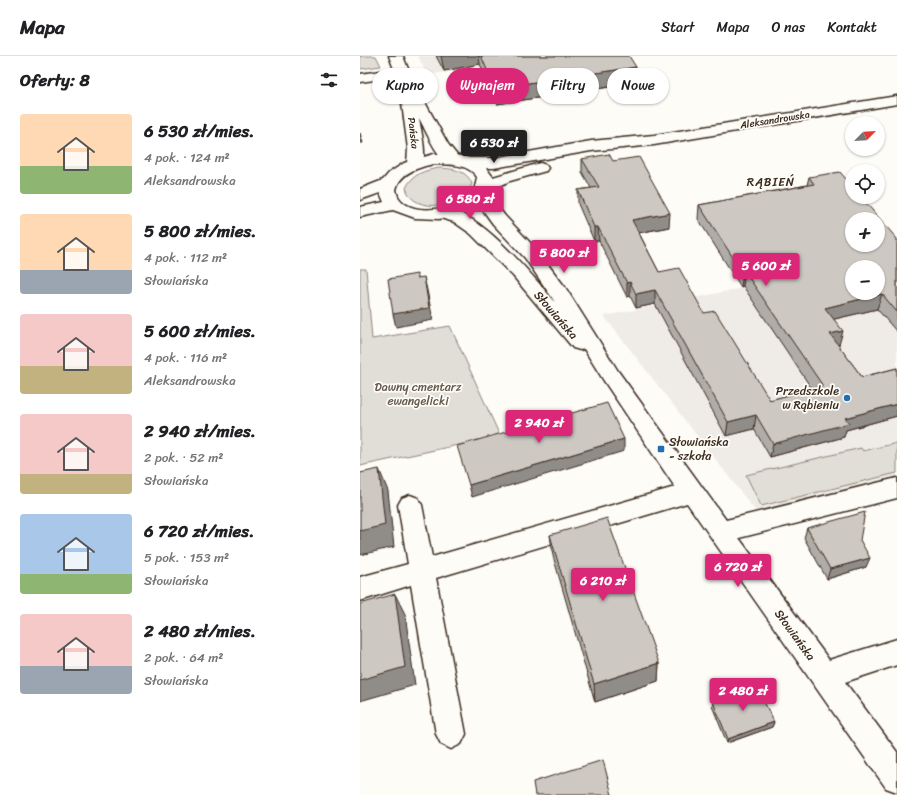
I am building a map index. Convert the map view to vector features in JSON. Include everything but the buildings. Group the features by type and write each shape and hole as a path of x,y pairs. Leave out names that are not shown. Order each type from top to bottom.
{"street":[{"name":"Pańska","path":"396,56 401,68"},
{"path":"360,78 372,77"},
{"name":"Aleksandrowska","path":"470,163 494,163 591,146 654,140 897,100"},
{"name":"Pańska","path":"409,104 416,149 415,164"},
{"name":"Pańska","path":"419,104 441,146 452,159"},
{"name":"Aleksandrowska","path":"483,190 504,178 530,170 595,156 654,140"},
{"path":"360,212 395,205 420,214 443,213 469,204 483,190 484,174 470,163 452,159 434,159 415,164 395,175 390,182 388,194 395,205"},
{"path":"360,195 390,182"},
{"name":"Słowiańska","path":"483,190 499,220 531,254 554,286 574,315 611,376 691,492 722,532 897,777"},
{"name":"Słowiańska","path":"443,213 460,218 477,230 519,272 564,326 611,376"},
{"path":"722,532 897,488"},
{"path":"360,589 691,492"},
{"path":"410,505 451,734"},
{"path":"824,675 897,652"}],"shaded area":[{"path":"418,56 551,56 473,68 446,68 446,72 438,73 438,68 424,68"},
{"path":"897,257 897,478 757,513 604,316 845,267 845,300 885,300 885,260 882,260"}],"green space":[{"path":"360,56 376,56 381,66 360,69"},
{"path":"440,168 459,171 467,176 472,184 467,192 449,203 438,205 428,205 418,202 410,197 406,188 415,176 429,170"},
{"name":"Dawny cmentarz ewangelicki","path":"360,269 366,269 372,339 450,326 500,436 360,466"},
{"path":"897,443 897,473 761,506 746,475 861,448 863,451"}],"place":[{"name":"Przedszkole w Rąbieniu","path":"847,398"},
{"name":"Słowiańska - szkoła","path":"661,449"}],"district":[{"name":"RĄBIEŃ","path":"771,182"}]}
